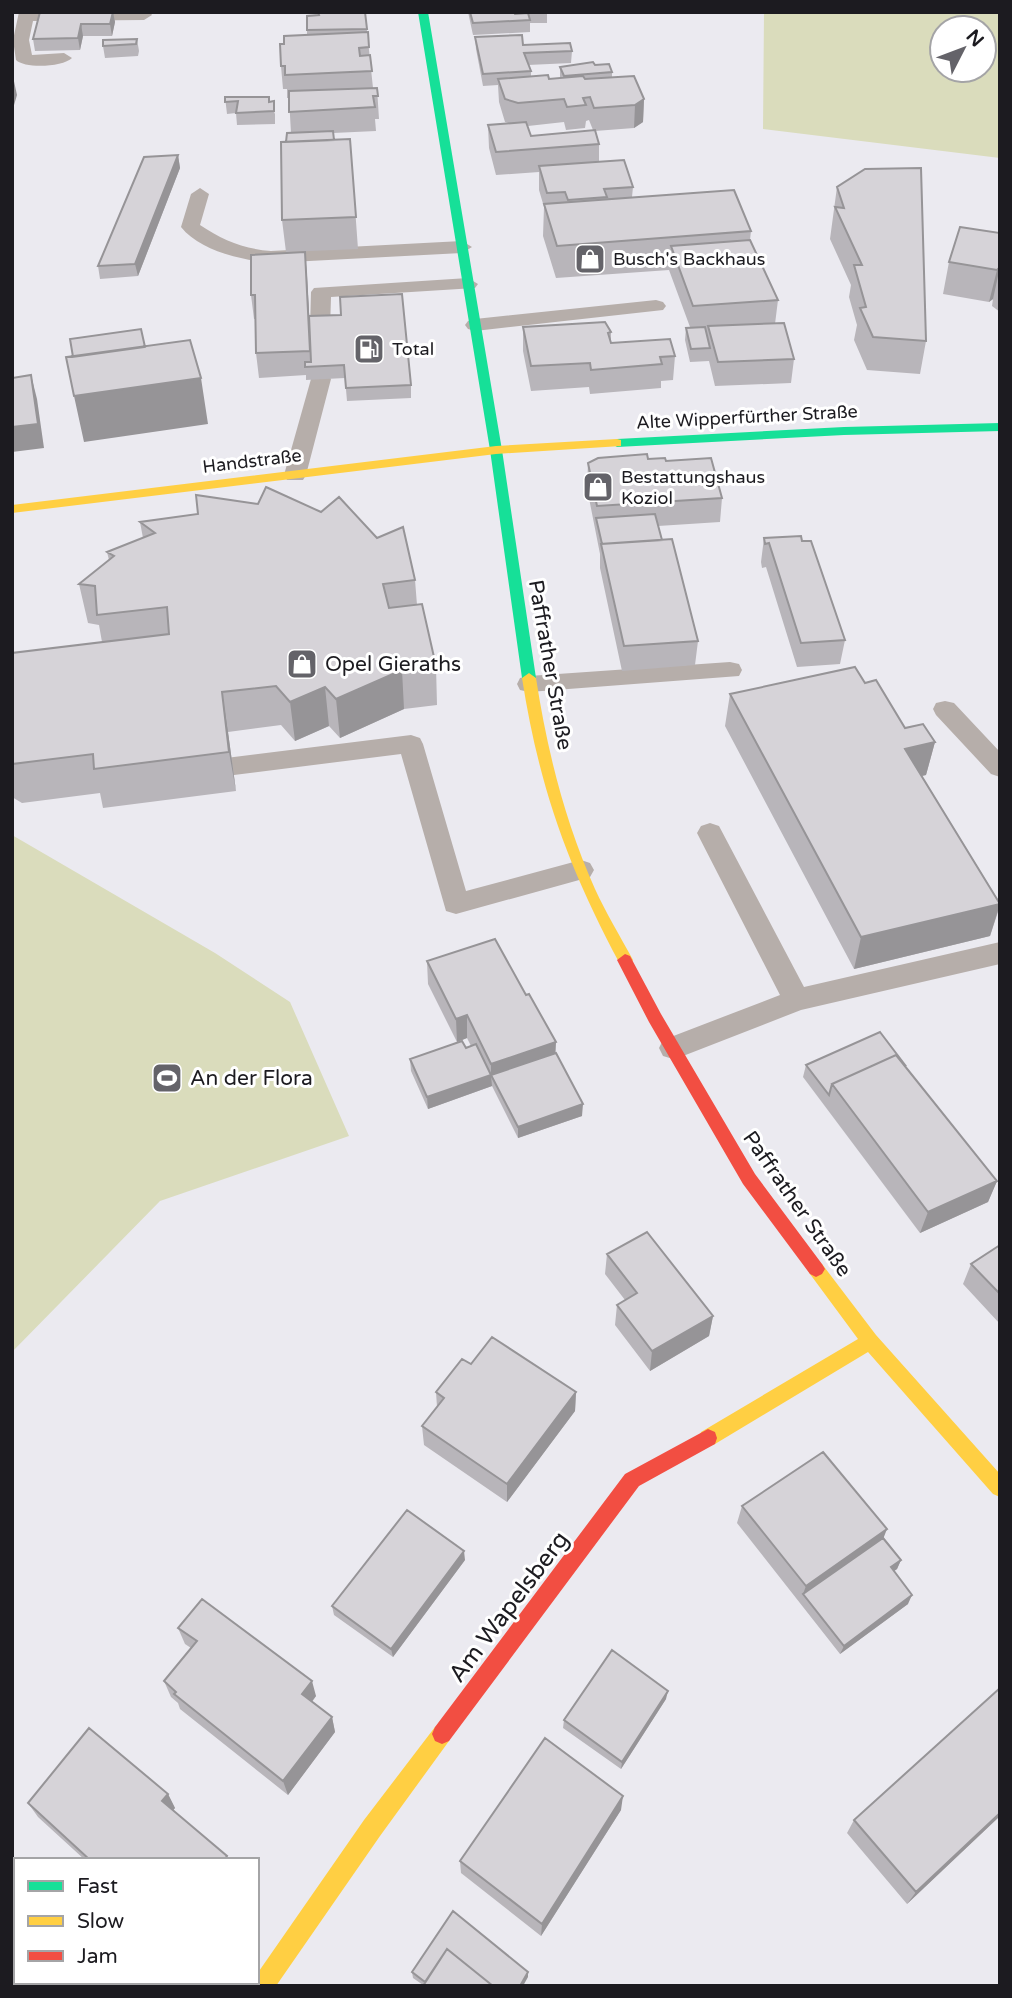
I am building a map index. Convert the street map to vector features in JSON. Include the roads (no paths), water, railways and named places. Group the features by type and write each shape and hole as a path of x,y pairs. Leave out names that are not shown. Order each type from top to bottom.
{"main road":[{"name":"Paffrather Straße","path":"423,12 496,450 536,726 558,805 588,890 673,1048 749,1180 870,1341 1000,1488"},
{"name":"Alte Wipperfürther Straße","path":"496,450 844,430 1000,427"},
{"name":"Handstraße","path":"12,509 496,450"},
{"name":"Am Wapelsberg","path":"262,1986 372,1828 632,1480 738,1421 870,1341"}],"lane":[{"path":"64,58 24,60 21,40 26,14 144,15"},
{"path":"200,194 190,227 226,250 253,256 462,247"},
{"path":"320,329 321,292 468,284"},
{"path":"475,326 656,306"},
{"path":"295,475 321,379"},
{"path":"529,684 730,670"},
{"path":"945,709 1000,768"},
{"path":"166,775 411,744 456,904 582,870"},
{"path":"710,833 797,1000"},
{"path":"673,1048 797,1000 1000,953"}],"place":[{"name":"Busch's Backhaus","path":"590,259"},
{"name":"Total","path":"369,349"},
{"name":"Bestattungshaus Koziol","path":"598,487"},
{"name":"Opel Gieraths","path":"302,664"},
{"name":"An der Flora","path":"167,1078"}]}
